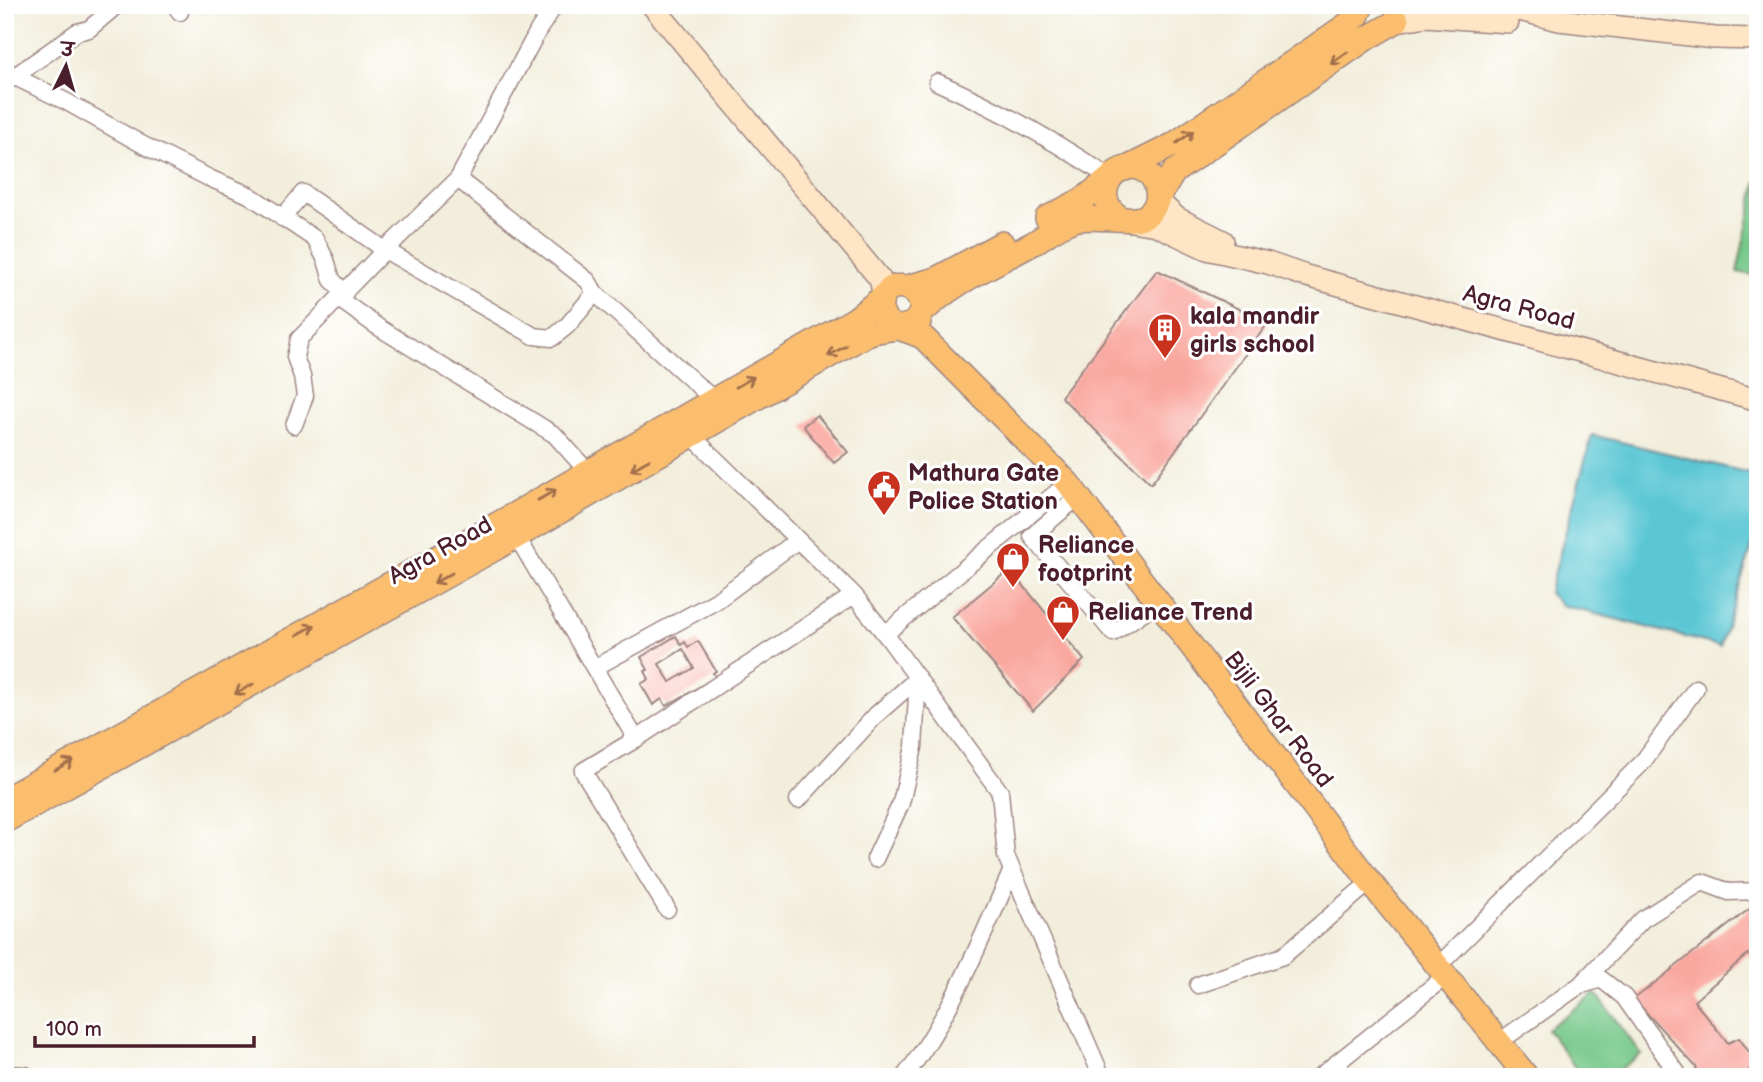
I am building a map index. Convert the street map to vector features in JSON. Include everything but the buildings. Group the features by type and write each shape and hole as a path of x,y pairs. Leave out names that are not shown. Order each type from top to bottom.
{"main road":[{"path":"652,5 893,287 917,295 920,300 909,321 892,325 883,316 881,302 893,287"},
{"path":"1362,5 1369,17 1383,24 1402,13 1515,22 1559,20"},
{"name":"Agra Road","path":"5,821 512,528 588,472 855,319 893,287 936,279 1085,198 1118,173 1173,145 1348,24 1362,5"},
{"path":"1482,5 1515,9 1559,20 1715,38 1758,40"},
{"path":"1157,200 1158,191 1150,176 1134,168 1118,173 1105,193 1109,209 1127,220 1147,215 1157,200 1174,172 1402,13"},
{"name":"Agra Road","path":"1157,200 1177,218 1268,263"},
{"name":"Agra Road","path":"5,799 691,435 867,334 909,321 939,296 1072,221 1102,217 1156,225 1207,249 1268,263 1758,400"},
{"name":"Bijli Ghar Road","path":"909,321 1073,490 1370,882 1525,1076"}],"street":[{"path":"8,76 77,32 89,29 117,5"},
{"path":"294,425 305,396 295,357 299,339 458,179 539,29 555,5"},
{"path":"8,76 68,102 145,146 249,195 315,239 326,260 331,280 342,296 378,327 555,435 588,472"},
{"path":"937,82 980,101 1118,173"},
{"path":"458,179 588,281 595,293 714,400"},
{"path":"282,218 303,193 385,250 534,336 552,338 567,326 595,293"},
{"path":"691,435 854,595 886,634 1000,793 1006,856 1102,1077"},
{"path":"1073,490 1032,536 1113,633 1158,602"},
{"path":"886,634 1073,490"},
{"path":"512,528 636,739"},
{"path":"594,668 716,601 798,540"},
{"path":"667,909 583,771 854,595"},
{"path":"798,800 877,714 918,678"},
{"path":"875,859 901,803 914,747 918,678"},
{"path":"1319,1077 1442,971 1642,763 1696,688"},
{"path":"904,1077 922,1054 975,952 1012,870"},
{"path":"1198,985 1283,956 1370,882"},
{"path":"1499,1042 1580,985 1643,919 1702,882 1729,892 1758,891"},
{"path":"1580,985 1601,979 1624,998 1680,1077"},
{"path":"5,1076 25,1077"}],"green space":[{"path":"1758,176 1758,276 1737,272"},
{"path":"1596,993 1641,1054 1609,1077 1582,1077 1547,1029"}],"water":[{"path":"1592,435 1758,475 1758,528 1720,646 1561,605 1549,593"}],"place":[{"name":"kala mandir girls school","path":"1165,360"},
{"name":"Mathura Gate Police Station","path":"884,517"},
{"name":"Reliance footprint","path":"1013,589"},
{"name":"Reliance Trend","path":"1063,642"}]}
